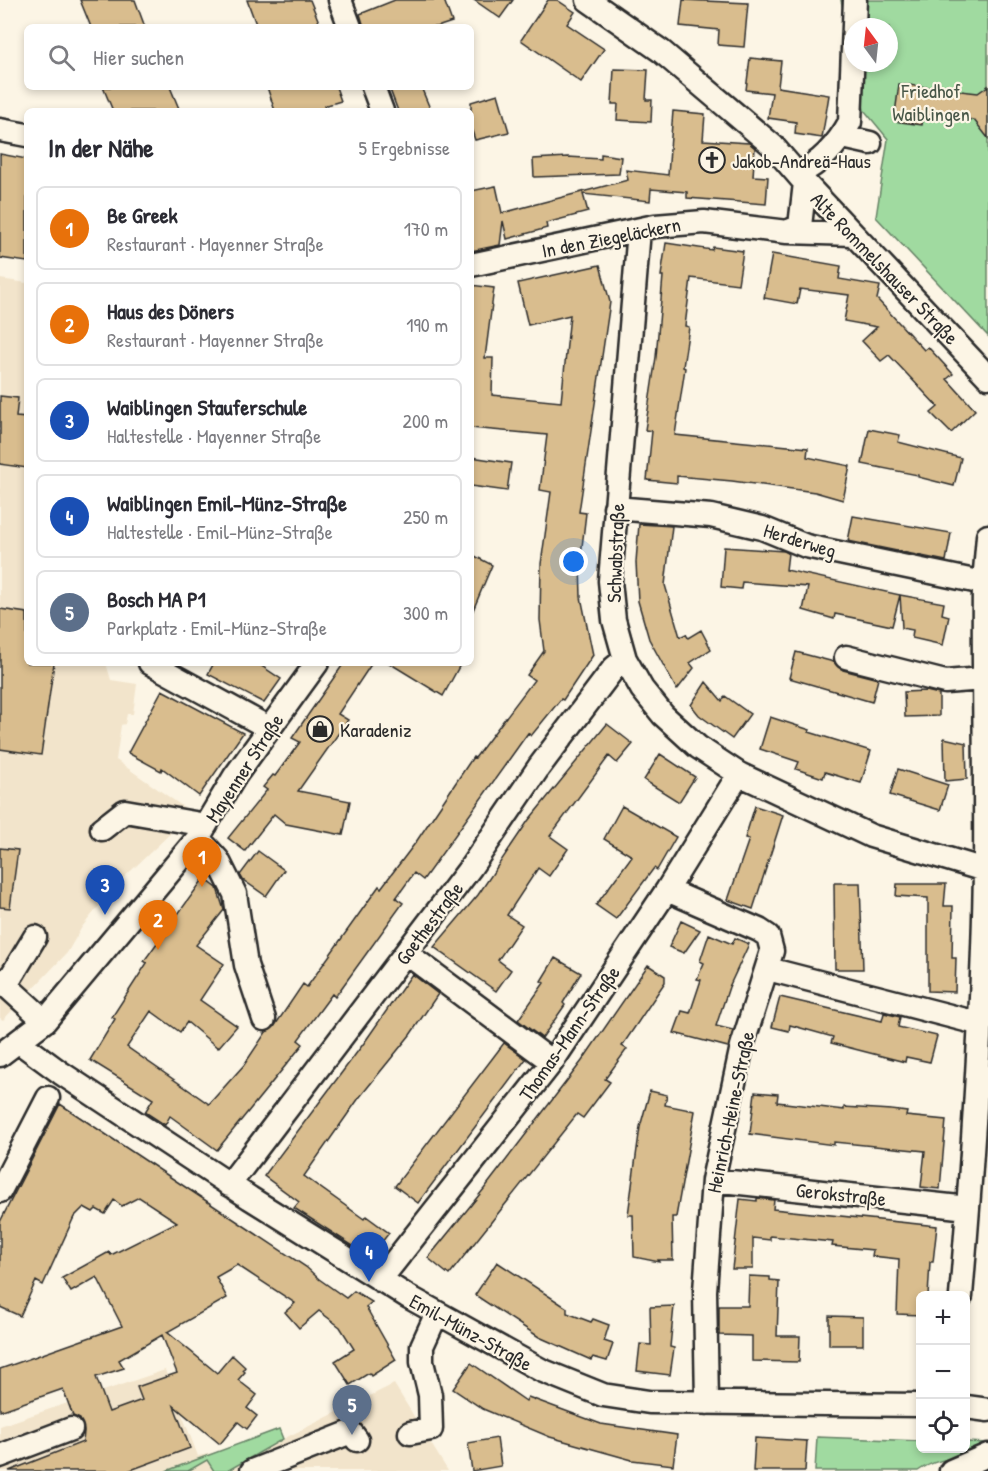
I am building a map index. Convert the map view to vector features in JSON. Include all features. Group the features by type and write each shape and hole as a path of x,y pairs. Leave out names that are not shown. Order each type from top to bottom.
{"street":[{"path":"340,0 349,24"},
{"name":"Alte Rommelshauser Straße","path":"588,0 661,51 773,146 988,376"},
{"path":"788,232 800,226 802,179 843,137 850,122 853,107 855,0"},
{"path":"374,90 380,108"},
{"path":"0,130 24,134"},
{"path":"843,137 870,143"},
{"name":"In den Ziegeläckern","path":"474,264 639,230 704,222 788,232 854,234"},
{"name":"Schwabstraße","path":"639,230 610,581 614,620 625,659 642,689 663,715 698,747 739,774 871,836 987,870"},
{"name":"Herderweg","path":"615,508 711,516 762,528 806,546 984,583"},
{"path":"961,1291 968,1208 982,1120 981,1024 987,870 984,583 988,536"},
{"path":"846,657 945,682 985,687"},
{"name":"Goethestraße","path":"229,1185 471,867 539,767 614,668 625,659"},
{"path":"155,666 269,728"},
{"name":"Mayenner Straße","path":"0,1055 45,1021 202,832 235,776 315,666"},
{"name":"Thomas-Mann-Straße","path":"380,1280 552,1062 667,890 739,774"},
{"path":"102,829 125,811 202,832 235,894 246,965 264,1019"},
{"name":"Heinrich-Heine-Straße","path":"667,890 768,936 772,951 739,1057 713,1180 705,1291 707,1403"},
{"path":"35,937 3,983 45,1021"},
{"path":"406,953 552,1062"},
{"path":"768,969 981,1024"},
{"name":"Emil-Münz-Straße","path":"19,1041 61,1073 229,1185 380,1280 541,1370 603,1395 649,1402 916,1405"},
{"path":"0,1191 48,1098"},
{"name":"Gerokstraße","path":"713,1180 968,1208"},
{"path":"424,1434 422,1346 437,1313"},
{"path":"970,1408 988,1410"},
{"path":"0,1456 70,1429"},
{"path":"252,1471 351,1432 357,1440"},
{"path":"951,1471 988,1455"},
{"path":"982,1471 988,1470"}],"shaded area":[{"path":"0,279 24,283 24,666 107,666 111,680 137,684 133,714 127,714 125,724 121,725 116,760 192,813 116,885 82,927 67,953 3,1020 0,1018"},
{"path":"165,1370 198,1456 283,1439 394,1384 448,1471 0,1471 0,1426"}],"green space":[{"name":"Friedhof Waiblingen","path":"841,0 988,0 988,336 876,217 888,139 864,110 856,72 898,72 898,18 845,18"},
{"path":"279,1429 283,1439 227,1471 214,1471 207,1460 188,1471 166,1471"},
{"path":"817,1437 916,1441 916,1453 970,1453 970,1442 988,1443 988,1452 943,1460 918,1471 815,1471"}],"building":[{"path":"80,0 135,0 144,24 90,24"},
{"path":"247,0 310,0 320,24 256,24"},
{"path":"395,0 444,0 452,22 446,24 363,24 360,14"},
{"path":"474,0 513,0 500,18"},
{"path":"548,0 557,0 575,12 567,24 604,49 581,82 521,40"},
{"path":"683,0 748,3 744,47 718,45 719,30 680,26"},
{"path":"750,58 781,61 778,87 829,95 822,138 795,134 796,122 768,118 772,93 746,90"},
{"path":"614,69 648,70 646,100 652,100 651,122 617,120 618,104 612,104"},
{"path":"899,84 978,93 988,86 988,138 974,120 924,114 922,125 894,121"},
{"path":"104,90 171,90 179,108 112,108"},
{"path":"268,90 337,90 341,101 324,106 325,108 274,108"},
{"path":"390,90 422,90 430,108 397,108"},
{"path":"498,94 509,132 475,140 474,108 471,108 471,102"},
{"path":"673,111 705,114 703,140 749,143 755,148 753,176 768,177 766,204 687,198 687,192 651,189 650,201 583,194 588,212 546,223 547,228 507,239 503,221 500,245 474,250 474,190 496,186 502,213 628,180 626,170 668,175"},
{"path":"0,154 24,158 24,262 0,258"},
{"path":"601,154 621,157 619,174 534,177 533,159 568,157 601,159"},
{"path":"666,243 712,250 713,247 743,251 738,284 691,278 685,326 689,327 683,367 685,368 675,435 808,448 807,457 850,466 843,500 815,492 732,481 677,476 677,483 647,480 652,431 645,430 656,357 663,276 661,276"},
{"path":"772,254 841,266 839,279 880,286 877,299 924,350 928,347 953,374 947,379 975,410 951,433 931,413 938,407 889,355 881,361 862,341 877,327 844,321 849,295 800,289 797,304 764,298"},
{"path":"600,265 610,302 579,512 586,513 580,564 581,597 593,655 563,700 561,699 531,736 528,733 423,880 414,873 396,898 403,903 335,997 332,994 298,1040 303,1044 217,1150 170,1116 165,1125 145,1112 153,1099 90,1060 115,1019 112,1017 147,963 144,961 204,878 217,888 224,910 196,945 224,964 200,1000 237,1026 218,1048 187,1022 180,1032 151,1011 127,1047 209,1104 244,1065 266,1032 274,1027 303,984 307,987 379,886 381,888 416,842 473,757 475,758 534,680 527,675 544,651 540,620 541,564 551,492 540,490 547,435 474,428 474,285 494,288 485,358 493,358 492,395 561,402 570,315 528,325 518,283"},
{"path":"0,396 18,398 16,417 24,418 24,468 0,464"},
{"path":"869,429 900,435 898,442 961,458 954,486 918,477 918,475 862,464"},
{"path":"474,457 511,463 507,491 474,486"},
{"path":"853,516 951,533 946,561 848,541"},
{"path":"639,524 672,526 665,585 680,637 686,634 688,638 701,630 711,649 690,663 694,668 677,690 649,639 638,601 636,562"},
{"path":"724,547 784,551 788,553 786,570 900,595 892,626 835,614 834,619 803,610 808,587 742,582 741,589 721,587"},
{"path":"474,556 492,565 474,608"},
{"path":"900,595 944,603 942,614 949,616 943,645 912,638 913,630 902,628"},
{"path":"0,609 24,613 24,666 54,666 41,755 0,749"},
{"path":"796,652 834,662 843,670 878,679 872,702 789,678"},
{"path":"212,666 262,666 281,679 264,703 208,674"},
{"path":"342,666 370,666 338,714 348,720 298,791 350,801 343,835 286,824 274,814 245,851 228,838 267,790 263,787 273,775 275,776 300,742 292,738"},
{"path":"394,666 459,666 443,696"},
{"path":"706,682 722,701 725,696 750,714 732,739 699,715 691,705"},
{"path":"162,690 243,733 199,796 162,768 161,771 128,753"},
{"path":"926,691 939,694 939,716 905,717 904,692"},
{"path":"770,717 871,751 861,783 825,772 823,778 796,769 799,762 760,749"},
{"path":"607,724 633,744 617,763 609,756 550,836 568,849 549,876 538,868 507,915 522,925 498,960 511,970 496,991 434,947 478,895 528,821"},
{"path":"944,738 966,743 967,779 945,781"},
{"path":"660,754 695,777 679,802 644,780"},
{"path":"898,769 948,785 940,810 890,795"},
{"path":"622,806 676,837 657,870 654,868 616,919 596,905 632,856 604,839"},
{"path":"755,806 783,815 753,909 728,900 749,839 745,838"},
{"path":"0,848 18,850 10,908 0,907"},
{"path":"258,851 284,870 266,896 243,880 240,875"},
{"path":"834,883 860,883 863,969 835,969"},
{"path":"897,884 946,884 944,906 953,906 952,958 956,958 955,992 928,991 928,898 896,896"},
{"path":"681,921 700,930 684,953 669,947"},
{"path":"709,934 732,944 735,938 749,944 729,987 716,1026 733,1030 728,1047 674,1033 682,1011 690,1013 701,980 697,979 704,963 700,961"},
{"path":"555,958 581,973 563,1003 565,1005 542,1038 518,1020 544,983 541,981"},
{"path":"648,965 665,976 665,982 622,1046 627,1049 605,1079 610,1082 583,1118 577,1114 449,1275 428,1258 582,1061"},
{"path":"412,974 438,994 410,1035 359,1098 304,1176 364,1219 366,1216 389,1233 370,1257 294,1208 299,1202 264,1176 364,1043"},
{"path":"780,997 882,1021 884,1013 900,1017 898,1027 937,1036 930,1062 906,1057 905,1062 831,1043 833,1037 790,1025 789,1031 772,1027"},
{"path":"504,1043 526,1059 418,1203 395,1186"},
{"path":"650,1091 667,1095 665,1105 695,1111 676,1217 672,1217 673,1260 658,1260 659,1262 634,1257 633,1215 628,1215 640,1127"},
{"path":"755,1092 778,1094 777,1102 844,1110 844,1107 891,1110 907,1112 906,1116 946,1120 940,1189 921,1187 925,1151 834,1142 834,1145 750,1134"},
{"path":"60,1104 306,1267 346,1298 354,1291 372,1302 366,1307 396,1360 371,1376 369,1373 350,1385 335,1361 354,1349 340,1327 319,1311 299,1328 285,1312 295,1303 237,1265 216,1277 227,1298 167,1332 217,1373 232,1355 245,1367 243,1370 245,1372 238,1380 257,1395 247,1408 257,1416 247,1429 238,1422 220,1444 174,1406 190,1448 128,1471 9,1471 83,1442 84,1431 80,1419 73,1416 63,1389 0,1411 0,1369 122,1326 97,1277 71,1292 62,1278 109,1252 111,1255 177,1222 139,1197 122,1206 114,1200 105,1214 96,1209 93,1212 84,1207 74,1217 43,1285 36,1281 20,1316 0,1307 0,1222","holes":["162,1335 177,1373 137,1387 142,1400 109,1412 96,1377 124,1368 119,1360"]},
{"path":"757,1198 774,1200 773,1209 937,1226 933,1262 930,1262 928,1291 916,1291 916,1315 897,1314 899,1259 872,1256 873,1250 832,1246 833,1242 770,1236 770,1240 753,1238 753,1269 732,1269 740,1199 757,1201"},
{"path":"497,1262 567,1308 567,1313 591,1322 593,1319 609,1325 604,1341 613,1344 607,1361 593,1357 591,1360 539,1337 475,1295"},
{"path":"749,1276 770,1277 770,1280 779,1281 777,1336 800,1336 799,1362 752,1361 752,1336 719,1335 719,1306 748,1306"},
{"path":"674,1306 670,1347 674,1348 670,1375 637,1371 640,1344 651,1345 650,1307"},
{"path":"829,1316 863,1317 863,1345 829,1345"},
{"path":"471,1363 526,1401 528,1397 601,1424 677,1435 673,1465 632,1460 550,1437 483,1409 453,1389"},
{"path":"497,1438 501,1466 472,1471 468,1443"},
{"path":"755,1438 807,1441 805,1471 753,1471"}],"place":[{"name":"Jakob-Andreä-Haus","path":"712,160"},
{"name":"Karadeniz","path":"320,729"},
{"name":"Be Greek","path":"202,887"},
{"name":"Waiblingen Stauferschule","path":"105,915"},
{"name":"Haus des Döners","path":"158,950"},
{"name":"Waiblingen Emil-Münz-Straße","path":"369,1282"},
{"name":"Bosch MA P1","path":"352,1435"}]}
